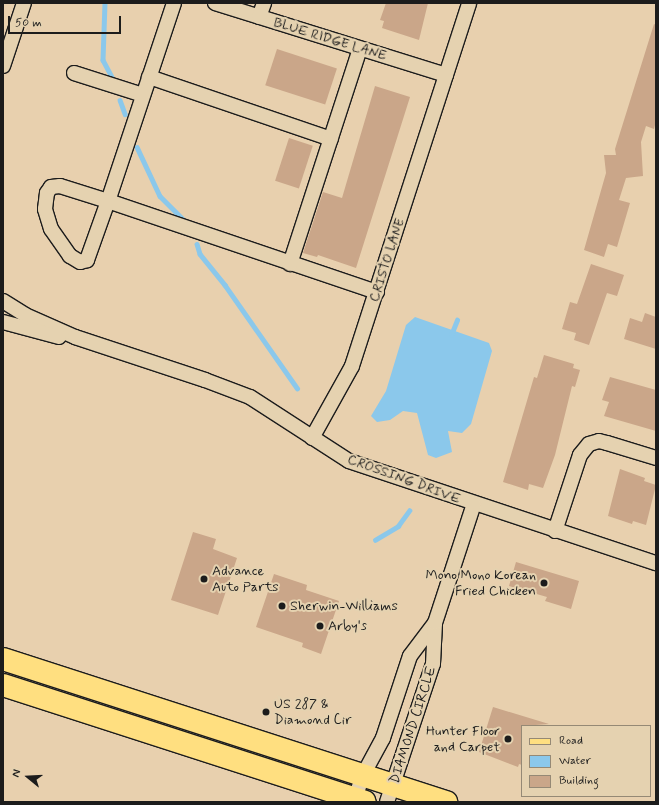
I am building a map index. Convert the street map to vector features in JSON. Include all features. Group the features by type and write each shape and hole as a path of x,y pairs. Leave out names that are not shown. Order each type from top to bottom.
{"main road":[{"path":"3,659 363,775 390,793 446,802"},
{"path":"3,685 358,801"}],"street":[{"path":"3,66 24,3"},
{"path":"174,3 108,201 87,260 80,262 75,260 63,247 52,229 45,209 47,193 51,186 60,186 108,201 290,264 377,292"},
{"name":"BLUE RIDGE LANE","path":"215,3 446,75"},
{"path":"260,17 264,3"},
{"path":"446,75 469,3"},
{"path":"290,264 360,49"},
{"path":"74,73 143,95"},
{"name":"CRISTO LANE","path":"312,438 352,366 446,75"},
{"path":"149,77 331,139"},
{"name":"CROSSING DRIVE","path":"3,301 25,315 75,337 205,380 250,397 349,461 474,504 656,563"},
{"name":"CROSSING DRIVE","path":"3,322 57,337 75,337"},
{"path":"555,530 580,455 589,444 607,442 656,458"},
{"name":"DIAMOND CIRCLE","path":"390,793 433,664 435,624 474,504"},
{"name":"DIAMOND CIRCLE","path":"358,801 363,775 383,738 410,656 435,624"}],"water":[{"path":"415,317 489,343 492,351 471,424 462,433 448,431 452,452 436,458 428,455 417,413 403,411 390,420 377,422 371,416 386,391 406,325"}],"building":[{"path":"386,3 428,3 419,40 382,28 384,21 380,20"},
{"path":"654,24 656,25 656,121 654,129 646,126 641,142 643,176 626,178 619,200 630,203 617,247 608,244 604,257 584,250 606,173 604,155 616,155 615,149"},
{"path":"277,49 337,68 325,105 265,85"},
{"path":"375,86 410,97 356,268 318,255 317,257 303,253 323,192 342,198"},
{"path":"289,138 313,146 299,189 275,181"},
{"path":"591,264 624,275 617,296 607,293 589,345 574,340 576,333 562,329 570,302 577,304"},
{"path":"645,313 656,317 656,349 624,339 630,318 642,322"},
{"path":"544,355 574,364 573,368 580,370 575,387 572,386 555,455 543,488 529,484 528,490 503,482 534,377 537,378"},
{"path":"610,377 656,390 656,431 604,416 609,402 602,400"},
{"path":"620,469 645,478 644,481 656,485 646,525 633,521 632,524 608,516"},
{"name":"Advance Auto Parts","path":"193,532 216,539 213,549 237,558 218,615 171,600"},
{"name":"Mono Mono Korean Fried Chicken","path":"516,562 579,581 571,609 545,601 547,597 509,586"},
{"path":"274,574 307,585 306,590 339,601 321,654 302,647 303,643 256,627"},
{"path":"493,707 549,724 521,725 521,765 519,764 518,767 479,752"}],"waterway":[{"path":"105,3 103,60 113,79"},
{"path":"120,100 125,114"},
{"path":"137,147 160,196 187,223"},
{"path":"197,244 200,254 225,285 297,388"},
{"path":"451,335 457,320"},
{"path":"375,540 398,526 409,511"}],"place":[{"name":"Advance Auto Parts","path":"204,579"},
{"name":"Mono Mono Korean Fried Chicken","path":"544,583"},
{"name":"Sherwin-Williams","path":"282,606"},
{"name":"Arby's","path":"320,626"},
{"name":"US 287 & Diamond Cir","path":"266,712"},
{"name":"Hunter Floor and Carpet","path":"508,739"}]}
